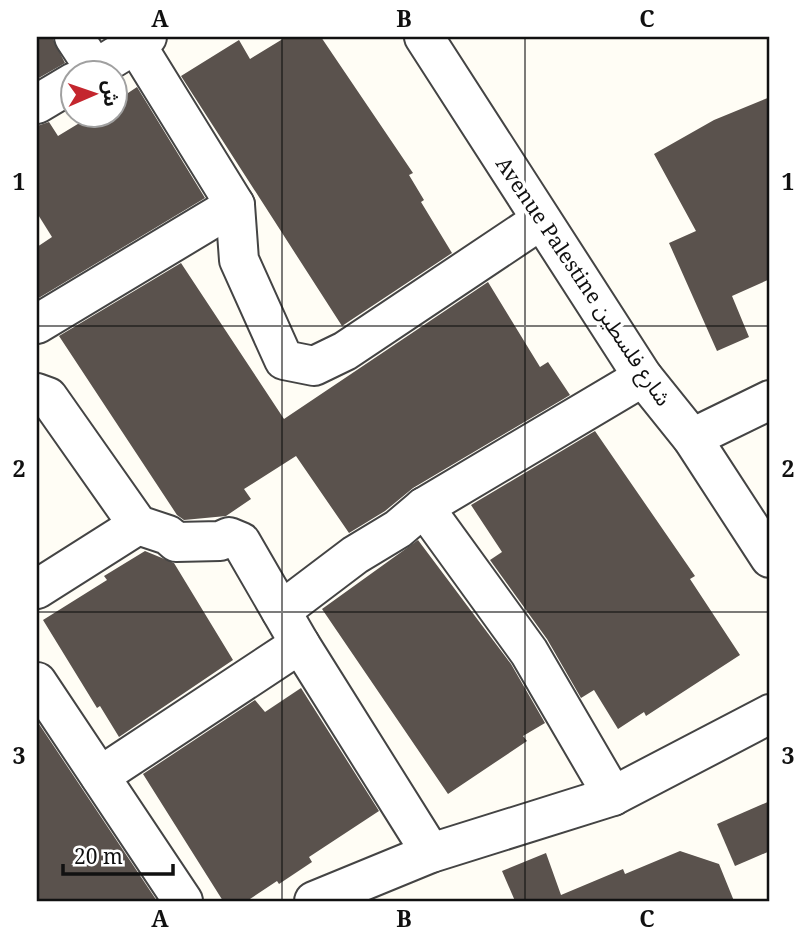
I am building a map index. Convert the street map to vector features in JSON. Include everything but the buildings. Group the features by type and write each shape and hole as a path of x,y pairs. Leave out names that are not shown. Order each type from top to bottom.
{"street":[{"path":"74,37 81,60"},
{"name":"Avenue Palestine شارع فلسطين","path":"424,37 643,377 692,438 770,558"},
{"path":"109,60 141,40 234,205 240,260 284,360 314,366 345,351 541,220"},
{"path":"37,104 60,90"},
{"path":"37,324 234,205"},
{"path":"281,611 355,555 398,529 424,507 643,377"},
{"path":"37,393 48,397 138,525 168,534 176,541 220,541 229,537 241,542 300,644 431,853"},
{"path":"692,438 770,400"},
{"path":"424,507 535,661 613,796"},
{"path":"37,589 138,525"},
{"path":"100,776 300,644"},
{"path":"39,690 183,901"},
{"path":"314,901 431,853 613,796 770,714"}]}
